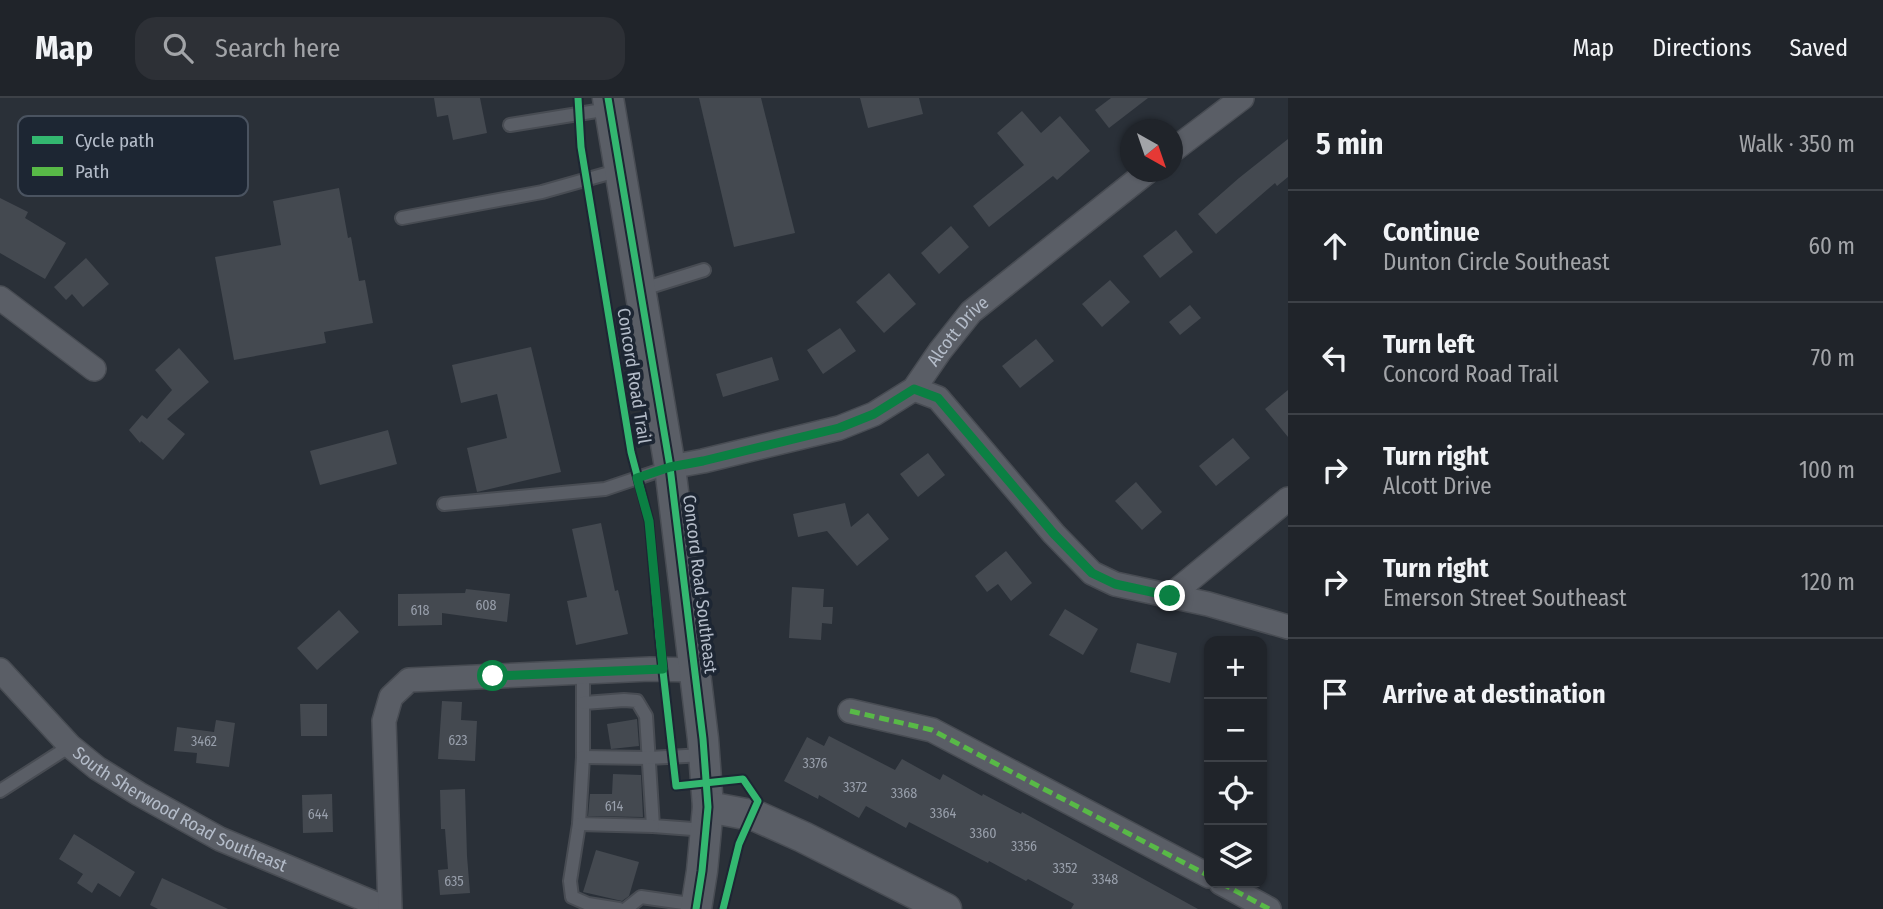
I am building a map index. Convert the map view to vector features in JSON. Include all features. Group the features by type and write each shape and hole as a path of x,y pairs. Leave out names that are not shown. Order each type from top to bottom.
{"street":[{"path":"1183,143 1242,98"},
{"name":"Concord Road Southeast","path":"608,104 670,467 695,670 704,755 707,819 696,907"},
{"name":"Alcott Drive","path":"670,467 839,428 874,414 914,389 971,312 1134,182"},
{"path":"0,298 94,369"},
{"path":"914,389 938,398 1054,534 1092,573 1115,584 1208,604 1288,626"},
{"path":"1170,596 1288,499"},
{"path":"389,909 384,722 391,697 409,680 650,669 695,670"},
{"name":"South Sherwood Road Southeast","path":"0,670 70,747 118,781 220,839 389,909"},
{"path":"850,711 932,730 1204,873"},
{"path":"707,819 756,816 946,909"},
{"path":"1231,888 1269,909"}],"lane":[{"path":"510,125 608,104"},
{"path":"402,218 542,192 620,170"},
{"path":"640,290 704,270"},
{"path":"444,504 605,489 670,467"},
{"path":"583,672 583,757 579,824 570,881 572,897 588,904 619,909"},
{"path":"584,703 637,701 646,716 653,827"},
{"path":"0,791 70,747"},
{"path":"583,757 704,755"},
{"path":"579,824 653,827 707,819"},
{"path":"626,909 641,897 696,907"}],"building":[{"path":"434,98 480,98 487,133 453,140 448,115 437,117"},
{"path":"699,98 761,98 795,233 734,247"},
{"path":"860,98 919,98 923,114 868,128"},
{"path":"1111,98 1148,98 1109,128 1095,110"},
{"path":"1022,111 1041,133 1060,116 1090,151 1057,180 1053,176 989,227 973,206 1024,165 997,133"},
{"path":"1288,139 1288,177 1277,186 1275,183 1216,234 1198,214"},
{"path":"339,188 348,238 351,237 359,281 365,280 373,323 324,332 326,343 234,360 215,257 281,245 273,201"},
{"path":"0,198 28,212 25,218 66,243 45,279 0,253"},
{"path":"951,226 969,247 939,274 921,253"},
{"path":"1176,230 1193,252 1160,278 1143,256"},
{"path":"86,258 109,284 83,307 72,294 66,300 54,287"},
{"path":"889,273 916,304 884,333 856,302"},
{"path":"1110,280 1130,302 1102,327 1082,304"},
{"path":"1190,305 1201,318 1180,335 1169,322"},
{"path":"840,328 856,351 823,374 807,350"},
{"path":"1036,339 1054,361 1020,388 1002,366"},
{"path":"531,347 561,472 477,492 467,448 507,438 497,394 461,403 452,365"},
{"path":"179,348 209,382 167,419 185,434 163,460 141,441 140,443 129,430 142,415 147,419 172,390 155,370"},
{"path":"772,357 779,380 723,397 716,374"},
{"path":"1288,390 1288,437 1265,409"},
{"path":"388,430 397,464 320,485 310,451"},
{"path":"1233,438 1250,458 1216,486 1199,466"},
{"path":"928,453 945,475 918,497 900,474"},
{"path":"1136,482 1162,512 1142,530 1115,501"},
{"path":"845,503 851,527 868,513 889,539 857,566 827,531 798,537 793,514"},
{"path":"601,523 615,591 618,590 628,634 576,645 567,601 587,597 572,529"},
{"path":"1006,551 1032,583 1011,601 998,584 987,592 975,576"},
{"path":"792,587 824,589 823,607 833,607 832,624 822,623 821,640 789,638"},
{"path":"466,589 510,594 507,622 442,613 442,625 398,626 398,594 465,593"},
{"path":"1065,609 1098,629 1083,655 1049,635"},
{"path":"339,610 359,632 317,670 297,648"},
{"path":"1137,643 1177,653 1170,683 1130,672"},
{"path":"442,701 462,702 461,720 477,721 475,761 438,759"},
{"path":"300,704 327,704 327,736 301,736"},
{"path":"637,719 639,746 611,749 607,724"},
{"path":"216,720 235,723 229,767 196,763 197,753 174,751 177,727 214,732"},
{"path":"829,736 895,770 902,759 940,780 943,774 982,796 983,794 1021,814 1022,812 1198,909 1071,909 1074,904 1028,879 1026,881 989,861 988,863 909,822 906,828 866,806 859,818 819,795 818,799 784,781 807,737 824,746"},
{"path":"613,774 641,775 643,817 588,816 590,794 612,794"},
{"path":"465,789 470,893 440,895 438,870 448,869 445,829 441,829 440,790"},
{"path":"332,794 333,832 303,833 302,795"},
{"path":"74,834 135,872 120,897 98,883 92,893 77,883 83,874 59,859"},
{"path":"596,850 639,862 629,896 622,901 583,892"},
{"path":"162,878 228,909 158,909 150,905"}],"marked path":[{"path":"850,711 932,730 1204,873"},
{"path":"1230,888 1269,909"}],"cycle path":[{"name":"Concord Road Trail","path":"578,98 581,147 631,452 649,521 676,786 743,779 758,801 739,844 723,909"},
{"name":"Concord Road Trail","path":"608,98 670,467 703,739 708,807 696,909"}],"route":[{"path":"493,676 663,669 649,521 637,478 670,467 839,428 874,414 914,389 938,398 1054,534 1092,573 1115,584 1170,596"}]}
